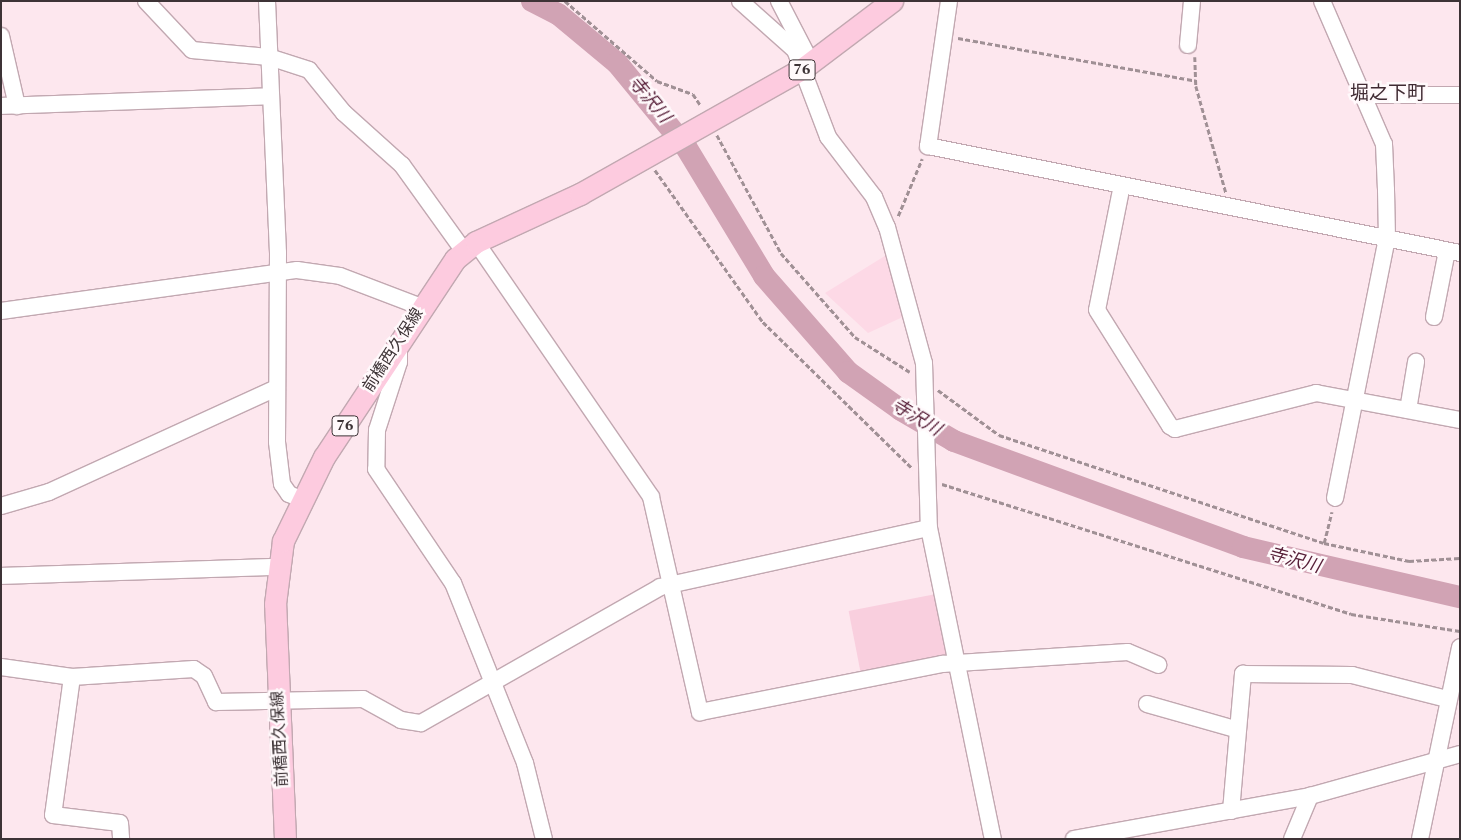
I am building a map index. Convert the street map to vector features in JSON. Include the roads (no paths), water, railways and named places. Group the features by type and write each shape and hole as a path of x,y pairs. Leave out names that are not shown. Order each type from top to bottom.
{"main road":[{"name":"76","path":"807,66 892,1"},
{"name":"前橋西久保線","path":"285,839 278,699 278,567 283,541 303,500 421,307 469,246 580,194 807,66"}],"street":[{"path":"146,1 192,50 269,57 302,66 317,77 344,113 402,165 469,246 651,497 700,712 957,663 1128,652 1158,665"},
{"path":"267,1 269,96 278,271 274,389 282,484 289,494 303,500"},
{"path":"740,1 795,50 807,66"},
{"path":"780,1 807,66 828,137 874,197 887,227 927,382 925,473 929,528 993,839"},
{"path":"949,1 942,35 928,146 1230,209 1453,252 1434,317"},
{"path":"1191,47 1192,1"},
{"path":"1322,1 1366,98 1384,144 1387,238 1335,498"},
{"path":"1,36 9,106 269,96"},
{"path":"1366,98 1460,95"},
{"path":"1122,186 1097,310 1170,426 1175,428 1316,393 1460,420"},
{"path":"1,311 278,271 340,276 421,307"},
{"path":"399,341 399,362 377,430 378,475 449,574 490,681 525,762 544,839"},
{"path":"1408,410 1416,362"},
{"path":"1,506 49,492 274,389"},
{"path":"1,667 72,677 194,669 204,676 216,702 278,699 362,699 413,724 433,719 490,681 671,584 929,528"},
{"path":"1,576 278,567"},
{"path":"1420,839 1434,759 1460,647"},
{"path":"1231,811 1235,729 1241,677 1250,672 1352,675 1447,699"},
{"path":"72,677 53,815 120,823 121,839"},
{"path":"1147,704 1235,729"},
{"path":"1074,839 1158,832 1231,811 1310,796 1368,777 1460,754"},
{"path":"1292,839 1310,796"}],"waterway":[{"name":"寺沢川","path":"532,1 558,14 617,63 686,147 764,276 848,372 901,410 954,441 1243,547 1460,597"}],"district":[{"name":"堀之下町","path":"1388,94"}]}
